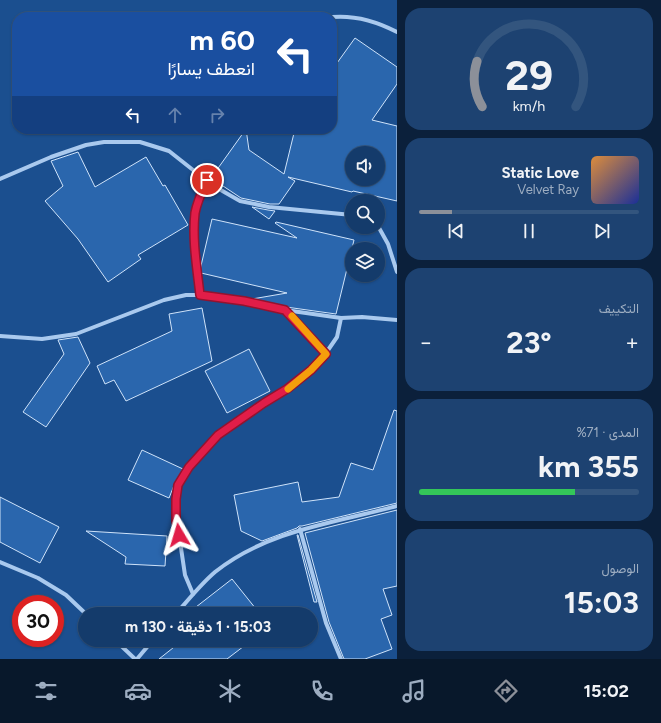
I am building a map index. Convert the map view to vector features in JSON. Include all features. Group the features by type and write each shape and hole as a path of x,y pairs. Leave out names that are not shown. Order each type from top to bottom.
{"street":[{"path":"337,17 365,19 397,32"},
{"path":"0,179 50,157 86,145 104,142 140,142 169,151 212,185 240,201 269,207 345,214"},
{"path":"200,295 195,250 195,212 207,180"},
{"path":"382,234 388,244 397,272"},
{"path":"0,336 42,338 76,334 164,300 186,295 200,295 244,301 285,310 341,318 362,317 397,320"},
{"path":"285,310 326,354"},
{"path":"193,594 185,575 176,521 176,499 178,485 189,467 218,435 287,389 311,370 326,354 337,337 341,318"},
{"path":"182,607 215,572 261,543 300,529 397,506"},
{"path":"300,529 326,623 341,659"},
{"path":"0,562 44,581 66,595 79,607"},
{"path":"123,647 136,659 147,647"}],"building":[{"path":"355,38 397,67 397,84 372,120 397,126 397,201 385,198 385,194 352,192 288,177 295,181 279,204 270,204 241,198 211,178 242,134 247,134 249,150 284,174 294,134 337,134 337,63"},
{"path":"78,152 95,187 146,157 163,186 165,185 188,225 138,255 141,259 108,282 78,239 45,201 63,186 51,161"},
{"path":"252,207 268,210 275,211 269,219"},
{"path":"212,219 297,238 275,223 276,222 354,240 354,242 345,242 345,277 336,314 286,307 252,299 287,293 201,273 200,270"},
{"path":"202,308 212,361 126,401 114,380 105,384 97,366 172,331 169,314"},
{"path":"78,337 90,363 46,427 23,412 64,354 58,340"},
{"path":"249,349 270,391 227,413 205,371"},
{"path":"394,410 397,411 397,503 299,526 262,541 241,531 234,495 298,482 302,502 339,497 351,463 373,470"},
{"path":"142,450 183,469 169,498 128,480"},
{"path":"0,497 59,527 40,563 0,542"},
{"path":"397,510 397,586 383,589 392,615 381,619 392,649 365,659 344,659 329,622 305,533"},
{"path":"86,531 167,536 165,566 125,564 126,557"},
{"path":"298,535 317,602 314,602"},
{"path":"232,579 254,607 196,607"},
{"path":"174,647 243,647 227,659 159,659"}],"slow traffic":[{"path":"288,389 311,370 326,354 292,316"}],"route":[{"path":"179,535 176,521 176,499 178,485 189,467 218,435 287,389 311,370 326,354 285,310 244,301 200,295 195,250 195,212 207,180"}]}
